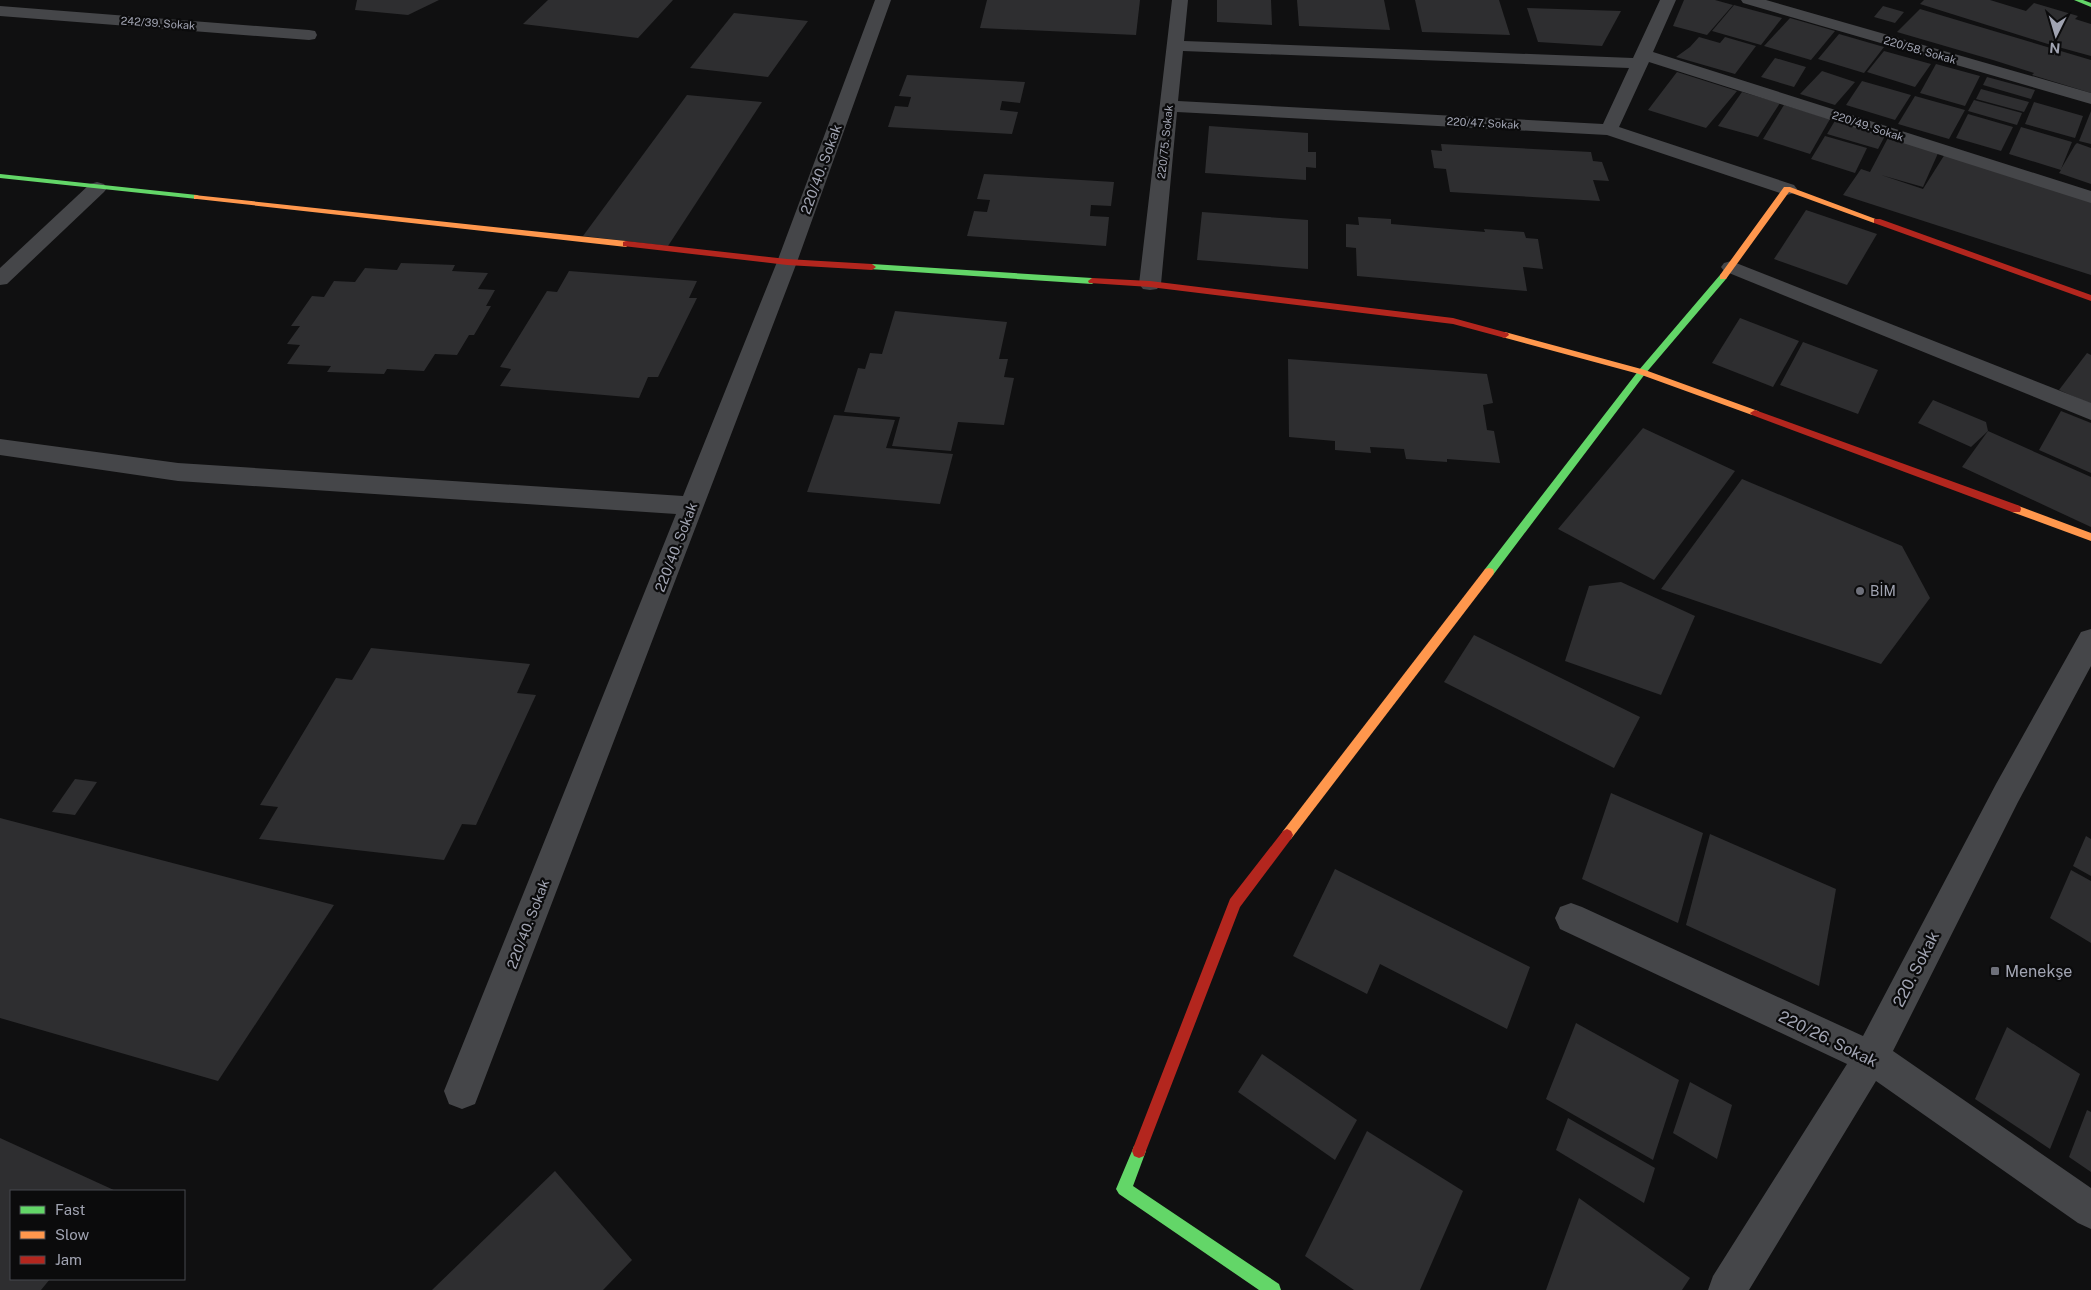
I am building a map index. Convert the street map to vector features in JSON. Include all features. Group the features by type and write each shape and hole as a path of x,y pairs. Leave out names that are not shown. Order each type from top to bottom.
{"street":[{"path":"2,12 23,0"},
{"name":"220/40. Sokak","path":"462,1091 787,262 883,0"},
{"name":"220/75. Sokak","path":"1150,284 1180,0"},
{"path":"1609,130 1643,59 1668,0"},
{"name":"220/58. Sokak","path":"1749,0 2091,99"},
{"path":"2077,0 2091,5"},
{"name":"242/39. Sokak","path":"2,12 310,35"},
{"name":"220/49. Sokak","path":"1175,46 1643,59 2091,197"},
{"name":"220/47. Sokak","path":"1169,106 1609,130 1787,189"},
{"path":"0,176 787,262 1150,284 1453,321 1642,372 2091,537"},
{"path":"0,279 97,188"},
{"path":"1273,1290 1124,1189 1235,903 1642,372 1731,267 1787,189 2091,298"},
{"path":"1731,267 2091,412"},
{"path":"0,447 178,472 692,506"},
{"name":"220. Sokak","path":"1727,1290 1871,1057 2007,793 2091,640"},
{"name":"220/26. Sokak","path":"1571,918 1871,1057 2091,1210"}],"building":[{"path":"357,0 439,0 408,15 355,10"},
{"path":"548,0 673,0 638,38 523,24"},
{"path":"987,0 1140,0 1136,35 980,28"},
{"path":"1217,0 1271,0 1272,25 1217,22"},
{"path":"1297,0 1384,0 1390,30 1299,26"},
{"path":"1415,0 1499,0 1510,35 1422,32"},
{"path":"1684,0 1715,0 1733,5 1707,35 1673,26"},
{"path":"1924,0 1990,0 2026,11 2034,3 2078,16 2075,19 2091,24 2091,56 1920,4"},
{"path":"1734,5 1782,18 1761,45 1712,31"},
{"path":"1883,6 1904,12 1895,23 1874,17"},
{"path":"1527,8 1621,11 1602,46 1538,42"},
{"path":"1920,9 2091,60 2091,93 2032,75 2034,73 1993,60 1897,32"},
{"path":"734,13 808,21 768,77 690,68"},
{"path":"1790,18 1835,31 1811,60 1764,46"},
{"path":"1839,34 1884,47 1864,73 1818,59"},
{"path":"1699,37 1720,43 1725,37 1756,46 1735,74 1676,57 1690,47"},
{"path":"1884,51 1931,64 1915,87 1867,72"},
{"path":"1775,58 1806,67 1794,87 1761,77"},
{"path":"1936,64 1980,76 1965,106 1920,93"},
{"path":"1822,71 1855,82 1835,105 1800,94"},
{"path":"1677,72 1737,91 1706,128 1648,110"},
{"path":"907,75 1025,82 1020,103 1002,101 1000,110 1018,112 1012,134 888,127 895,106 908,107 911,97 899,96"},
{"path":"1987,77 2035,90 2031,99 1983,85"},
{"path":"1862,81 1911,95 1895,120 1846,105"},
{"path":"1981,89 2029,102 2024,112 1976,99"},
{"path":"1742,92 1780,103 1758,137 1718,126"},
{"path":"687,95 762,102 668,246 583,236"},
{"path":"1915,96 1965,110 1949,139 1898,124"},
{"path":"1974,100 2022,113 2017,125 1968,111"},
{"path":"2034,102 2083,116 2075,138 2025,124"},
{"path":"1784,105 1830,119 1810,154 1763,139"},
{"path":"2091,111 2091,144 2079,141"},
{"path":"1968,114 2013,127 2001,151 1956,138"},
{"path":"1836,119 1886,134 1878,149 1827,134"},
{"path":"1209,126 1308,133 1308,152 1316,152 1316,168 1306,167 1306,180 1205,173"},
{"path":"2021,127 2072,142 2061,169 2077,143 2091,148 2091,184 2059,173 2061,170 2009,154"},
{"path":"1825,136 1867,148 1855,173 1811,159"},
{"path":"1889,136 1939,151 1923,187 1881,175 1923,189 1945,154 2091,199 2091,275 1843,195 1861,169 1870,172"},
{"path":"1441,144 1591,152 1593,161 1602,162 1609,181 1593,180 1600,201 1450,192 1446,169 1434,168 1431,150 1442,151"},
{"path":"984,174 1114,182 1111,206 1091,205 1090,216 1109,217 1106,246 967,236 974,211 987,212 990,200 977,199"},
{"path":"1806,210 1877,234 1847,285 1774,259"},
{"path":"1202,212 1308,220 1308,269 1197,260"},
{"path":"1358,217 1391,219 1391,224 1485,232 1484,229 1524,232 1526,238 1538,239 1543,269 1523,267 1527,291 1357,276 1356,248 1346,247 1346,224 1359,225"},
{"path":"401,263 455,265 452,271 488,273 478,289 495,290 486,306 491,306 474,335 469,335 457,355 435,354 424,371 387,369 384,374 327,372 331,366 287,364 300,345 287,344 300,326 291,326 312,296 324,297 334,281 355,282 365,268 397,270"},
{"path":"569,271 697,281 689,298 697,298 658,377 648,377 639,398 500,386 511,369 500,367 547,291 557,292"},
{"path":"895,311 1007,322 999,359 1008,359 1004,377 1014,378 1004,425 958,422 951,451 892,446 900,417 844,412 858,368 865,369 870,353 882,354"},
{"path":"1740,318 1799,341 1773,387 1712,363"},
{"path":"1803,342 1878,370 1858,414 1780,385"},
{"path":"2087,353 2091,355 2091,404 2059,390"},
{"path":"1288,359 1487,374 1493,403 1483,405 1487,430 1494,431 1500,463 1447,459 1447,462 1406,459 1404,449 1370,447 1371,453 1335,450 1335,441 1289,437"},
{"path":"1933,400 1986,422 1988,431 1971,447 1918,423"},
{"path":"2061,411 2091,423 2091,473 2039,450"},
{"path":"834,415 895,420 886,448 953,454 940,504 807,492"},
{"path":"1643,428 1735,471 1654,580 1558,529"},
{"path":"1988,431 2091,477 2091,527 1962,467"},
{"path":"1742,479 1902,546 1930,598 1881,664 1661,589"},
{"path":"1621,582 1695,616 1661,695 1565,661 1589,586"},
{"path":"1474,635 1640,717 1614,768 1444,682"},
{"path":"371,648 530,664 517,693 536,695 476,825 462,824 444,860 259,839 278,807 260,805 336,678 352,680"},
{"path":"75,779 97,782 75,815 52,812"},
{"path":"1611,793 1703,833 1678,923 1582,879"},
{"path":"0,818 334,905 218,1081 0,1018"},
{"path":"1710,834 1836,889 1819,986 1686,925"},
{"path":"2086,836 2091,839 2091,876 2073,866"},
{"path":"1335,869 1530,967 1507,1029 1380,964 1367,994 1293,956"},
{"path":"2071,870 2091,881 2091,943 2050,918"},
{"path":"1576,1023 1679,1080 1653,1160 1546,1099"},
{"path":"2007,1027 2080,1074 2050,1149 1975,1099"},
{"path":"1262,1054 1357,1120 1335,1160 1238,1092"},
{"path":"1690,1082 1732,1105 1717,1159 1673,1133"},
{"path":"2087,1110 2091,1112 2091,1172 2069,1157"},
{"path":"1568,1118 1655,1168 1644,1203 1556,1150"},
{"path":"1367,1131 1463,1191 1420,1290 1354,1290 1305,1256"},
{"path":"0,1138 114,1190 10,1190 10,1280 49,1280 41,1290 0,1290"},
{"path":"555,1171 632,1260 603,1290 432,1290"},
{"path":"1579,1198 1690,1278 1682,1290 1546,1290"}],"traffic: fast":[{"path":"2077,0 2091,5"},
{"path":"0,176 197,197"},
{"path":"872,267 1092,281"},
{"path":"1489,572 1642,372 1723,277"},
{"path":"1139,1151 1124,1189 1273,1290"}],"traffic: slow":[{"path":"1723,277 1787,189 1877,221"},
{"path":"197,197 626,244"},
{"path":"1505,335 1642,372 1755,413"},
{"path":"2016,509 2091,537"},
{"path":"1287,835 1489,572"}],"traffic: jam":[{"path":"1877,221 2091,298"},
{"path":"626,244 787,262 872,267"},
{"path":"1092,281 1150,284 1453,321 1505,335"},
{"path":"1755,413 2016,509"},
{"path":"1139,1151 1235,903 1287,835"}],"place":[{"name":"BİM","path":"1860,591"},
{"name":"Menekşe","path":"1995,971"}]}
